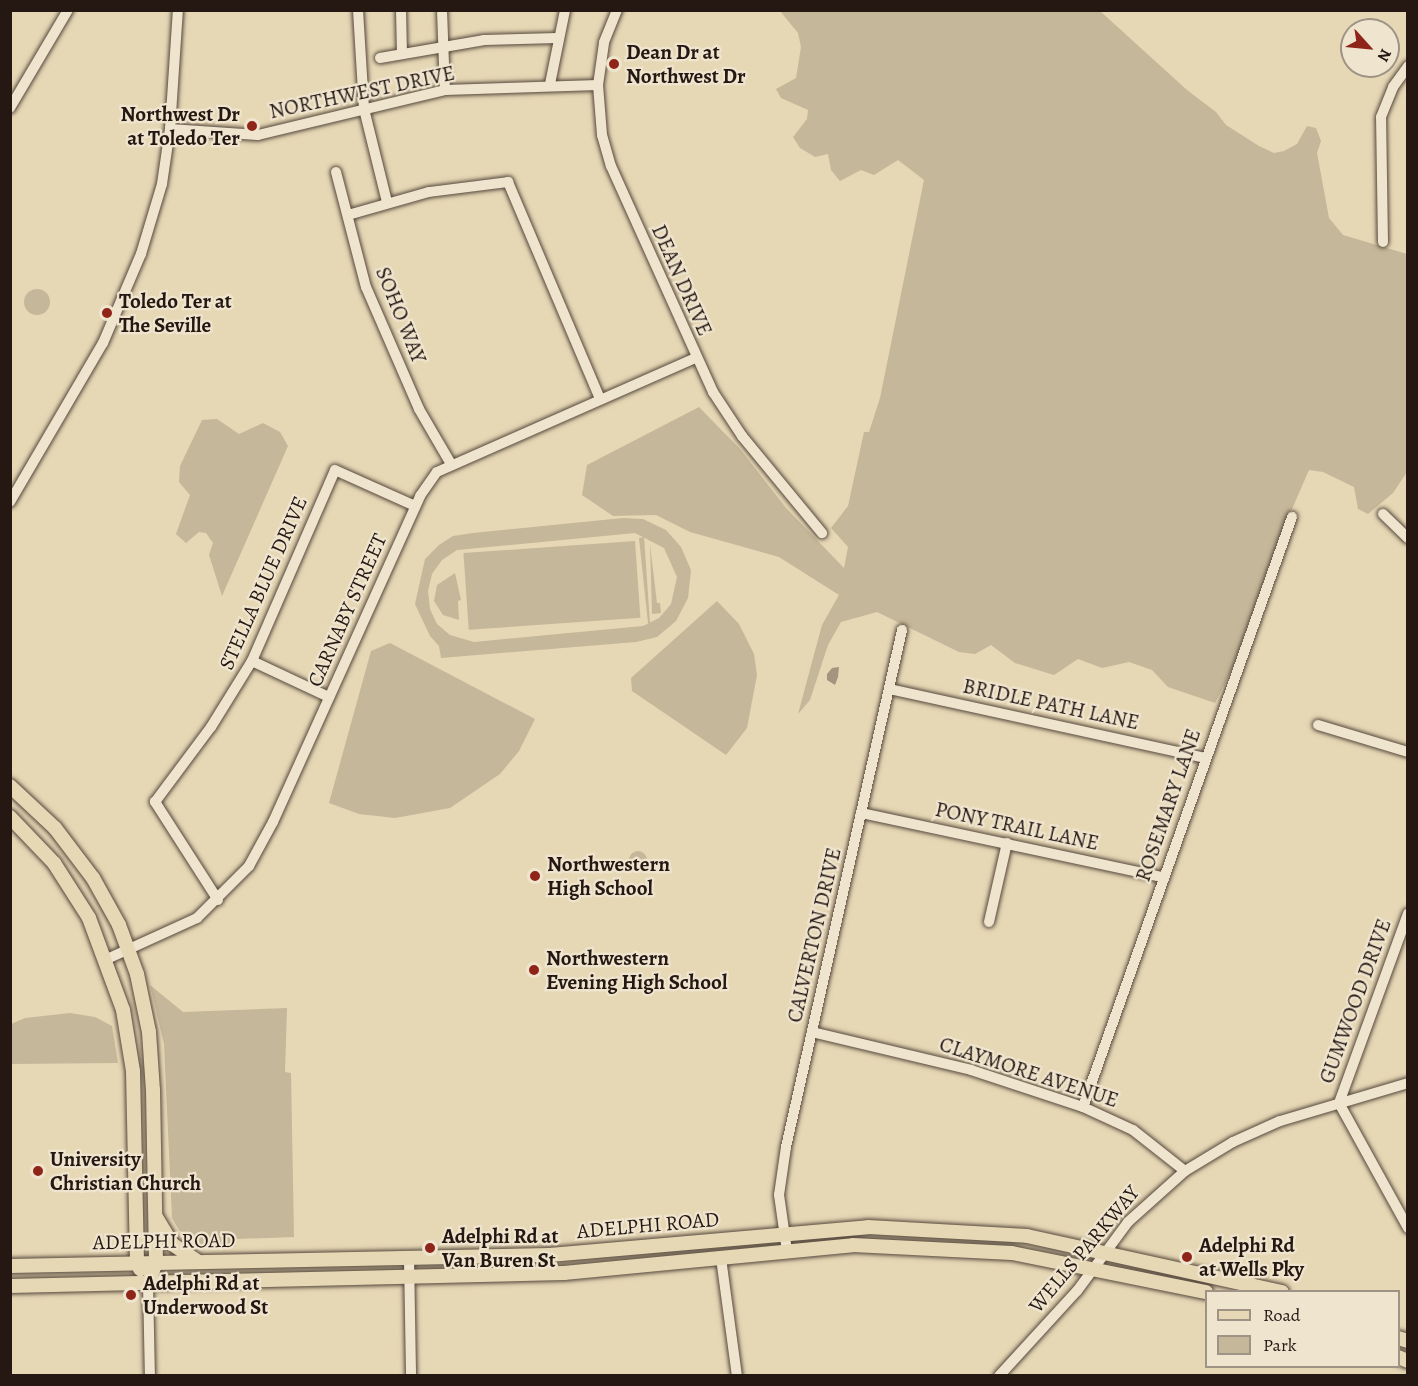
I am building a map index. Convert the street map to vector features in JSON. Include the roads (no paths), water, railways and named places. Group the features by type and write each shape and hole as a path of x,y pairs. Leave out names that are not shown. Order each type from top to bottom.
{"main road":[{"path":"10,786 74,851 107,902 129,950 149,1032 156,1262 148,1284"},
{"path":"10,817 65,879 89,918 107,959 130,1041 137,1262 148,1284"},
{"path":"154,1212 171,1242 199,1262"},
{"name":"ADELPHI ROAD","path":"10,1266 602,1252 784,1233 868,1227 1027,1236 1108,1251 1274,1290"},
{"name":"ADELPHI ROAD","path":"10,1286 564,1273 852,1245 1012,1253 1205,1292"}],"street":[{"path":"10,108 68,10"},
{"path":"10,502 119,309 149,229 170,129 178,10"},
{"path":"358,10 364,109 387,202"},
{"path":"401,10 402,53"},
{"path":"442,10 445,90"},
{"path":"550,84 557,38 565,10"},
{"name":"DEAN DRIVE","path":"617,10 604,44 598,85 602,135 611,166 696,358 742,436 822,533"},
{"path":"380,58 443,45 557,38"},
{"path":"1383,242 1381,117 1393,87 1407,66"},
{"name":"NORTHWEST DRIVE","path":"170,129 258,135 445,90 550,84 598,85"},
{"name":"SOHO WAY","path":"336,172 366,287 419,409 451,464"},
{"path":"348,215 387,202 429,192 508,182 600,399"},
{"name":"CARNABY STREET","path":"107,959 197,918 218,900 249,866 273,822 426,484 451,464 696,358"},
{"name":"STELLA BLUE DRIVE","path":"218,900 155,802 205,736 252,661 335,470 415,506"},
{"path":"1383,514 1407,537"},
{"name":"ROSEMARY LANE","path":"1083,1107 1204,758 1292,517"},
{"name":"CALVERTON DRIVE","path":"787,1251 781,1178 902,630"},
{"path":"252,661 329,697"},
{"name":"BRIDLE PATH LANE","path":"889,689 1204,758"},
{"path":"1318,725 1407,752"},
{"name":"PONY TRAIL LANE","path":"861,813 1163,878"},
{"path":"989,921 1007,843"},
{"name":"GUMWOOD DRIVE","path":"1339,1103 1407,913"},
{"name":"CLAYMORE AVENUE","path":"812,1032 971,1070 1083,1107 1133,1130 1185,1171"},
{"name":"WELLS PARKWAY","path":"1000,1375 1095,1268 1145,1204 1185,1171 1257,1130 1407,1083"},
{"path":"1339,1103 1407,1228"},
{"path":"409,1258 411,1376"},
{"path":"721,1258 737,1376"},
{"path":"148,1284 150,1376"}],"place":[{"name":"Dean Dr at Northwest Dr","path":"614,64"},
{"name":"Northwest Dr at Toledo Ter","path":"252,126"},
{"name":"Toledo Ter at The Seville","path":"107,313"},
{"name":"Northwestern High School","path":"535,876"},
{"name":"Northwestern Evening High School","path":"534,970"},
{"name":"University Christian Church","path":"38,1171"},
{"name":"Adelphi Rd at Van Buren St","path":"430,1248"},
{"name":"Adelphi Rd at Wells Pky","path":"1187,1257"},
{"name":"Adelphi Rd at Underwood St","path":"131,1295"}]}
